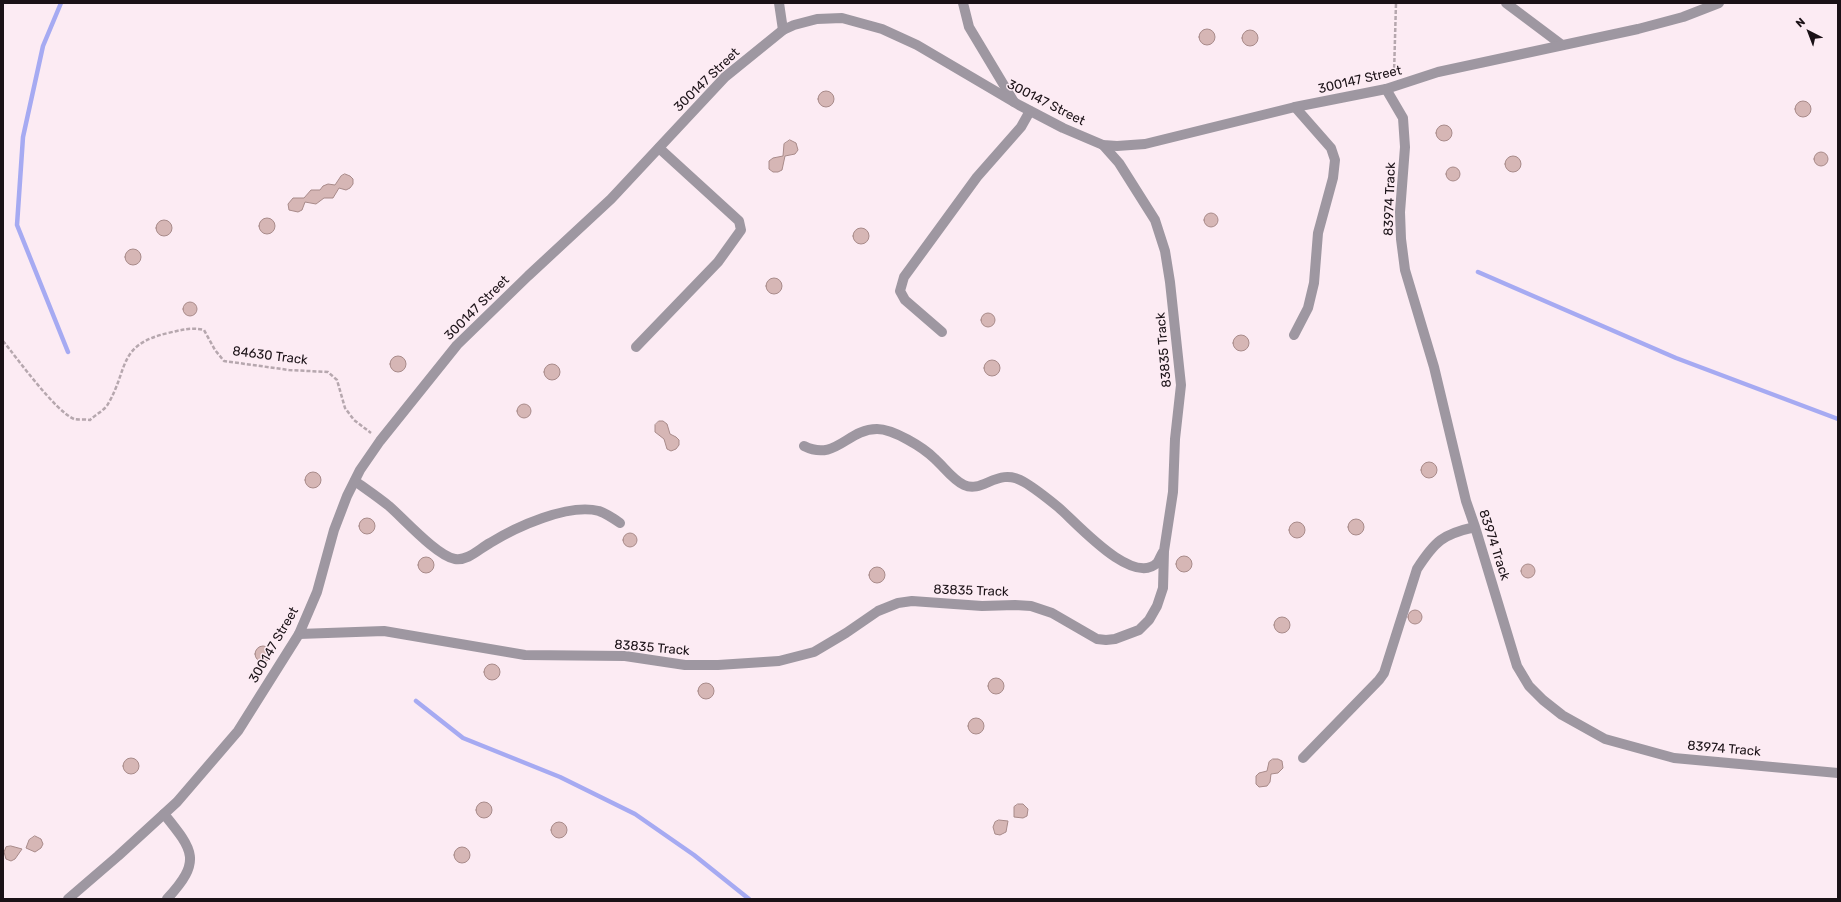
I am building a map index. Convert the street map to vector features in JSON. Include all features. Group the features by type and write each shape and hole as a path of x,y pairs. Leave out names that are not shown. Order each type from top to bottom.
{"street":[{"path":"779,3 783,30"},
{"path":"963,3 969,27 1014,102"},
{"path":"1506,3 1562,45"},
{"name":"300147 Street","path":"68,899 177,802 238,731 299,634 317,592 334,530 355,480 380,441 456,345 611,199 726,77 783,30 794,25 817,19 842,18 882,29 917,44 1014,102 1063,128 1103,145 1118,146 1145,144 1296,107 1386,89 1438,72 1638,29 1683,17 1719,3"},
{"name":"83974 Track","path":"1386,89 1403,118 1405,147 1400,212 1401,239 1406,270 1434,367 1466,501 1476,527 1517,666 1529,686 1543,700 1562,714 1604,739 1674,758 1838,773"},
{"path":"1294,335 1308,308 1314,283 1318,233 1334,178 1335,160 1331,148 1296,107"},
{"path":"942,332 905,300 900,291 904,278 977,177 1013,138 1030,111"},
{"name":"83835 Track","path":"299,634 384,631 524,655 625,656 685,665 718,665 780,661 814,652 846,633 878,611 898,603 912,601 982,606 1031,606 1052,613 1097,638 1106,640 1127,635 1139,630 1149,620 1157,606 1163,588 1164,551 1173,492 1175,439 1181,385 1170,282 1165,251 1155,220 1119,163 1103,145"},
{"path":"636,347 718,262 740,230 739,222 659,148"},
{"path":"804,446 819,451 828,451 862,432 885,430 919,446 934,457 962,485 973,487 1005,476 1023,481 1059,507 1098,544 1116,558 1131,565 1140,568 1147,567 1156,563 1164,551"},
{"path":"355,480 389,506 441,552 456,559 471,556 501,536 556,514 578,510 597,511 608,514 620,523"},
{"path":"1304,758 1379,680 1384,672 1417,569 1425,556 1434,545 1445,536 1458,530 1476,527"},
{"path":"164,814 185,841 190,852 191,862 180,884 168,899"}],"path":[{"path":"1394,77 1396,3"},
{"name":"84630 Track","path":"3,341 32,378 58,406 74,419 90,420 108,405 123,364 135,346 162,334 193,327 204,330 215,350 224,360 290,370 328,372 337,380 345,408 354,420 380,441"}],"building":[{"path":"1207,29 1214,34 1215,37 1210,44 1207,45 1200,40 1199,37 1204,30"},
{"path":"1250,30 1257,35 1258,38 1253,45 1250,46 1243,41 1242,38 1247,31"},
{"path":"826,91 833,96 834,99 829,106 826,107 819,102 818,99 823,92"},
{"path":"1803,101 1810,106 1811,109 1806,116 1803,117 1796,112 1795,109 1800,102"},
{"path":"1444,125 1451,130 1452,133 1447,140 1444,141 1437,136 1436,133 1441,126"},
{"path":"790,140 796,143 798,150 795,154 785,156 782,170 773,172 769,169 769,161 773,158 783,156 784,144"},
{"path":"1818,152 1824,152 1828,156 1828,162 1824,166 1818,166 1814,162 1814,156"},
{"path":"1513,156 1520,161 1521,164 1516,171 1513,172 1506,167 1505,164 1510,157"},
{"path":"1450,167 1456,167 1460,171 1460,177 1456,181 1450,181 1446,177 1446,171"},
{"path":"345,174 353,179 353,184 350,188 346,190 339,188 333,198 324,198 316,204 305,202 302,210 298,212 289,210 288,204 293,198 304,198 311,190 320,190 323,186 328,184 335,185 341,176"},
{"path":"1208,213 1214,213 1218,217 1218,223 1214,227 1208,227 1204,223 1204,217"},
{"path":"267,218 274,223 275,226 270,233 267,234 260,229 259,226 264,219"},
{"path":"164,220 171,225 172,228 167,235 164,236 157,231 156,228 161,221"},
{"path":"861,228 868,233 869,236 864,243 861,244 854,239 853,236 858,229"},
{"path":"133,249 140,254 141,257 136,264 133,265 126,260 125,257 130,250"},
{"path":"774,278 781,283 782,286 777,293 774,294 767,289 766,286 771,279"},
{"path":"187,302 193,302 197,306 197,312 193,316 187,316 183,312 183,306"},
{"path":"985,313 991,313 995,317 995,323 991,327 985,327 981,323 981,317"},
{"path":"1241,335 1248,340 1249,343 1244,350 1241,351 1234,346 1233,343 1238,336"},
{"path":"398,356 405,361 406,364 401,371 398,372 391,367 390,364 395,357"},
{"path":"992,360 999,365 1000,368 995,375 992,376 985,371 984,368 989,361"},
{"path":"552,364 559,369 560,372 555,379 552,380 545,375 544,372 549,365"},
{"path":"521,404 527,404 531,408 531,414 527,418 521,418 517,414 517,408"},
{"path":"659,421 663,421 667,424 670,434 679,440 679,445 676,449 671,451 667,449 664,439 655,432 655,425"},
{"path":"1429,462 1436,467 1437,470 1432,477 1429,478 1422,473 1421,470 1426,463"},
{"path":"313,472 320,477 321,480 316,487 313,488 306,483 305,480 310,473"},
{"path":"367,518 374,523 375,526 370,533 367,534 360,529 359,526 364,519"},
{"path":"1356,519 1363,524 1364,527 1359,534 1356,535 1349,530 1348,527 1353,520"},
{"path":"1297,522 1304,527 1305,530 1300,537 1297,538 1290,533 1289,530 1294,523"},
{"path":"627,533 633,533 637,537 637,543 633,547 627,547 623,543 623,537"},
{"path":"1184,556 1191,561 1192,564 1187,571 1184,572 1177,567 1176,564 1181,557"},
{"path":"426,557 433,562 434,565 429,572 426,573 419,568 418,565 423,558"},
{"path":"1525,564 1531,564 1535,568 1535,574 1531,578 1525,578 1521,574 1521,568"},
{"path":"877,567 884,572 885,575 880,582 877,583 870,578 869,575 874,568"},
{"path":"1412,610 1418,610 1422,614 1422,620 1418,624 1412,624 1408,620 1408,614"},
{"path":"1282,617 1289,622 1290,625 1285,632 1282,633 1275,628 1274,625 1279,618"},
{"path":"263,646 270,651 271,654 266,661 263,662 256,657 255,654 260,647"},
{"path":"492,664 499,669 500,672 495,679 492,680 485,675 484,672 489,665"},
{"path":"996,678 1003,683 1004,686 999,693 996,694 989,689 988,686 993,679"},
{"path":"706,683 713,688 714,691 709,698 706,699 699,694 698,691 703,684"},
{"path":"976,718 983,723 984,726 979,733 976,734 969,729 968,726 973,719"},
{"path":"131,758 138,763 139,766 134,773 131,774 124,769 123,766 128,759"},
{"path":"1273,759 1282,761 1283,768 1278,773 1271,774 1270,782 1267,786 1259,787 1256,784 1256,776 1259,773 1267,771 1269,762"},
{"path":"484,802 491,807 492,810 487,817 484,818 477,813 476,810 481,803"},
{"path":"1018,804 1023,804 1028,809 1027,816 1023,818 1014,817 1014,807"},
{"path":"999,820 1008,821 1006,832 1000,835 995,834 993,827 995,822"},
{"path":"559,822 566,827 567,830 562,837 559,838 552,833 551,830 556,823"},
{"path":"35,836 41,839 43,844 41,848 35,852 26,848 29,840"},
{"path":"11,846 22,849 15,859 11,861 6,859 4,852 6,847"},
{"path":"462,847 469,852 470,855 465,862 462,863 455,858 454,855 459,848"}],"waterway":[{"path":"61,3 43,46 23,137 17,225 68,352"},
{"path":"1478,272 1676,358 1838,419"},
{"path":"416,701 463,738 560,777 635,814 694,855 749,899"}]}
